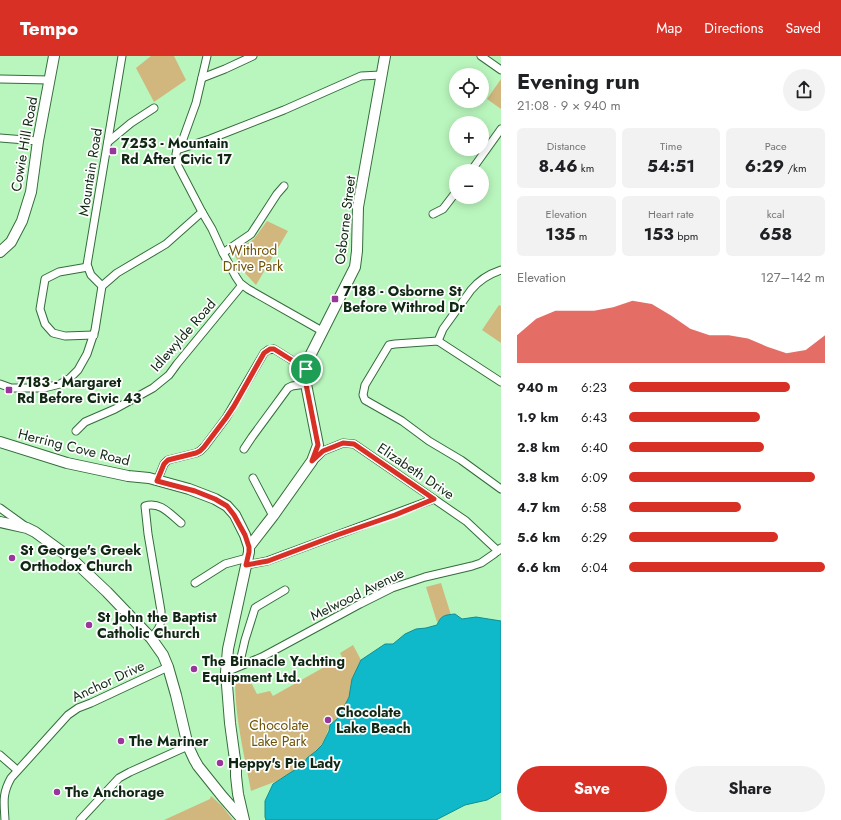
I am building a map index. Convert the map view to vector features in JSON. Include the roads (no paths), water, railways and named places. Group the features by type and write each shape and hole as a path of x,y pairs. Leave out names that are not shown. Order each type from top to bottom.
{"main road":[{"name":"Cowie Hill Road","path":"0,252 11,242 22,221 31,192 38,141 54,56"},
{"name":"Osborne Street","path":"249,547 312,461 318,445 306,384 306,369 311,354 322,331 355,267 357,252 358,206 385,56"},
{"name":"Herring Cove Road","path":"0,442 67,463 128,476 150,478 195,491 215,499 227,506 234,515 245,535 249,547"},
{"path":"0,522 27,528 35,532 72,559 107,592 151,638 163,655 168,667 188,746 198,766 244,820"},
{"path":"244,820 239,803 241,794 241,775 236,767 230,723 226,672 228,649 249,547"},
{"path":"218,790 228,794 241,794"},
{"path":"241,794 250,820"}],"street":[{"name":"Mountain Road","path":"88,267 87,265 122,56"},
{"path":"208,56 196,103 177,150 176,154 178,166 212,229 236,278 242,285 322,331"},
{"path":"202,78 253,56"},
{"path":"481,56 499,68 501,60"},
{"path":"177,150 269,116 361,76 382,75"},
{"path":"0,78 50,80"},
{"path":"108,142 131,123 154,108"},
{"path":"476,164 501,129"},
{"path":"0,138 38,141"},
{"path":"223,253 251,234 277,194 284,186"},
{"path":"432,214 443,209 449,201"},
{"path":"0,384 11,388 44,388 60,384 70,378 78,370 87,354 96,330 102,286 117,273 166,244 202,212"},
{"path":"94,335 65,336 53,333 45,324 40,309 45,279 59,272 88,267 93,278 102,286"},
{"path":"438,341 443,330 476,284 486,277 501,270"},
{"name":"Idlewylde Road","path":"76,430 85,422 115,409 153,388 169,375 242,285"},
{"path":"501,382 438,341 398,344 389,345 365,385 363,395 365,400 402,422 429,441 462,460 501,489"},
{"path":"157,481 164,464 168,460 196,453 204,447 234,406 254,369 266,351 274,349 306,369"},
{"path":"244,449 288,388 306,384"},
{"name":"Elizabeth Drive","path":"312,461 323,451 343,443 354,444 466,521 499,549"},
{"path":"253,478 273,516"},
{"path":"195,583 225,564 268,561 395,515 434,499"},
{"path":"151,638 159,629 161,610 148,534 145,506 161,506 180,522"},
{"path":"0,508 27,528"},
{"name":"Melwood Avenue","path":"226,672 262,657 388,590 425,577 472,566 480,563 499,549"},
{"path":"239,666 255,608 285,590"},
{"name":"Anchor Drive","path":"5,820 4,794 9,782 17,770 73,711 168,667"},
{"path":"80,820 119,778 188,746"},
{"path":"0,755 17,770"}],"water":[{"path":"455,614 462,619 476,617 501,621 501,792 487,800 465,805 436,820 266,820 265,801 273,784 299,767 322,745 329,731 330,725 337,719 349,697 352,679 361,660 385,644 393,644 405,634 416,629 437,625 440,619 444,616"}],"place":[{"name":"7253 - Mountain Rd After Civic 17","path":"113,151"},
{"name":"7188 - Osborne St Before Withrod Dr","path":"335,299"},
{"name":"7183 - Margaret Rd Before Civic 43","path":"9,390"},
{"name":"St George's Greek Orthodox Church","path":"12,558"},
{"name":"St John the Baptist Catholic Church","path":"89,625"},
{"name":"The Binnacle Yachting Equipment Ltd.","path":"194,669"},
{"name":"Chocolate Lake Beach","path":"328,720"},
{"name":"The Mariner","path":"121,741"},
{"name":"Heppy's Pie Lady","path":"220,763"},
{"name":"The Anchorage","path":"57,792"}],"park label":[{"name":"Withrod Drive Park","path":"253,258"},
{"name":"Chocolate Lake Park","path":"279,734"}]}
